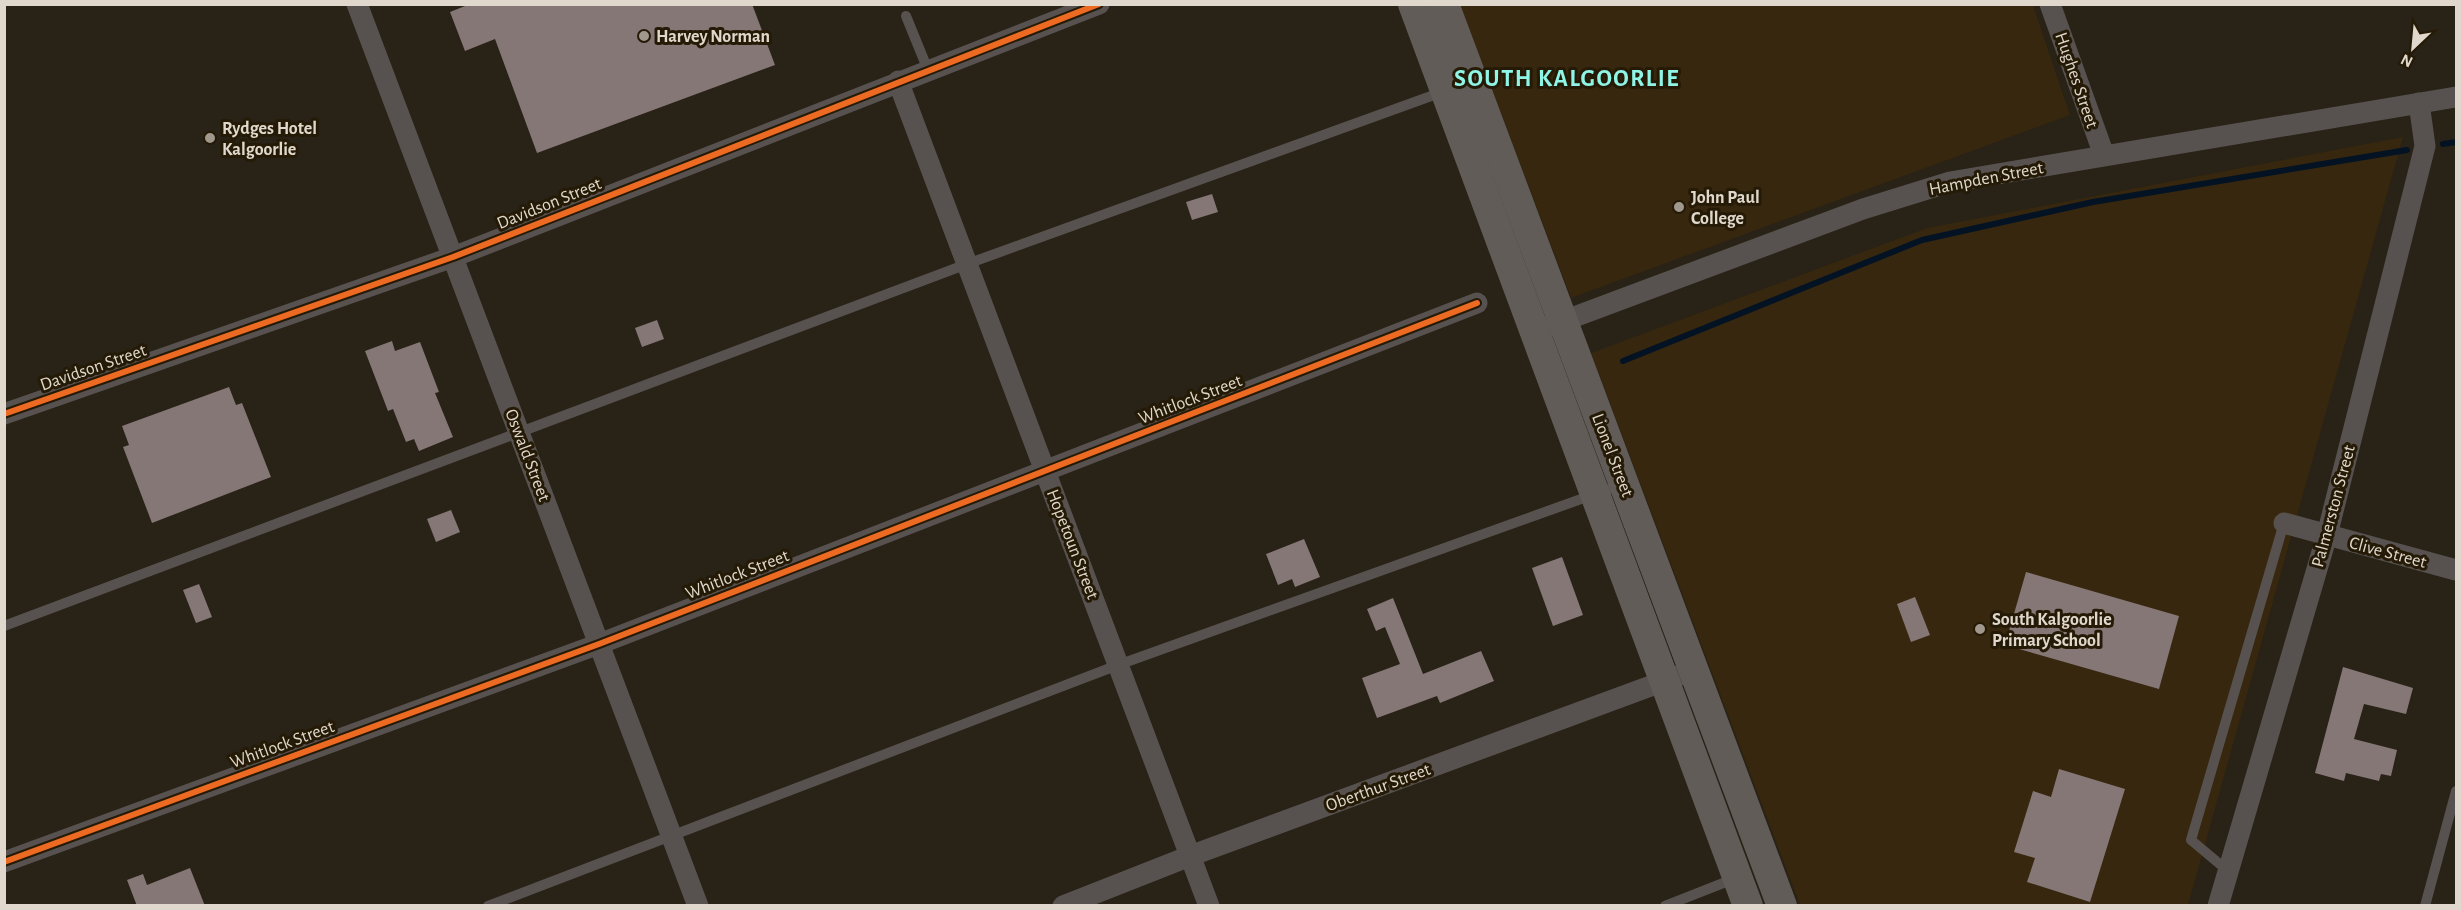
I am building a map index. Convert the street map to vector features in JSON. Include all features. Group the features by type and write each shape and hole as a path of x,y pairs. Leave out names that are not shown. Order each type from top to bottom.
{"street":[{"name":"Oswald Street","path":"357,4 698,906"},
{"name":"Davidson Street","path":"4,414 453,257 1099,4"},
{"name":"Lionel Street","path":"1413,4 1445,91 1549,326 1624,484 1694,670 1752,871 1748,906"},
{"name":"Lionel Street","path":"1444,4 1549,326 1596,494 1665,681 1752,871 1782,906"},
{"name":"Hughes Street","path":"2050,4 2104,155"},
{"name":"Hopetoun Street","path":"898,81 1209,906"},
{"name":"Hampden Street","path":"1549,326 1863,208 1950,182 2457,97"},
{"name":"Palmerston Street","path":"2218,906 2327,535 2425,146 2419,103"},
{"name":"Whitlock Street","path":"4,862 599,644 1477,303"},
{"name":"Clive Street","path":"2284,523 2457,570"},
{"name":"Oberthur Street","path":"1063,906 1190,856 1694,670"}],"lane":[{"path":"906,16 928,70"},
{"path":"4,626 520,434 967,264 1445,91"},
{"path":"488,906 1118,665 1624,484"},
{"path":"2228,871 2191,840 2284,523"},
{"path":"2425,906 2457,791"},
{"path":"1665,906 1752,871"}],"shaded area":[{"name":"John Paul College","path":"1460,5 2033,5 2070,115 1571,298"},
{"name":"South Kalgoorlie Primary School","path":"2403,137 2188,905 1800,905 1591,353 1927,228"}],"building":[{"path":"470,4 752,4 775,65 537,153 495,39 465,51 450,12"},
{"path":"1212,194 1218,212 1192,220 1186,202"},
{"path":"657,320 664,339 642,347 635,328"},
{"path":"392,341 395,351 420,342 439,392 435,393 453,437 419,451 414,439 406,442 393,409 388,411 365,351"},
{"path":"229,387 236,405 242,403 271,477 152,523 123,447 129,445 122,426"},
{"path":"451,510 460,532 436,542 427,519"},
{"path":"1304,539 1320,577 1295,587 1292,579 1278,585 1266,554"},
{"path":"1562,557 1583,615 1553,626 1532,568"},
{"path":"2026,572 2179,616 2159,689 2005,645"},
{"path":"199,584 212,617 196,623 183,590"},
{"path":"1915,597 1930,635 1911,642 1897,604"},
{"path":"1393,598 1423,674 1481,651 1494,681 1440,703 1437,696 1377,718 1362,678 1400,664 1385,627 1376,631 1367,609"},
{"path":"2343,667 2413,688 2406,714 2364,704 2354,739 2397,750 2391,776 2381,774 2379,781 2346,773 2344,781 2315,773"},
{"path":"2059,769 2125,789 2090,902 2027,882 2035,858 2014,852 2033,791 2051,797"},
{"path":"190,868 205,906 137,906 127,880 143,874 147,885"}],"waterway":[{"path":"2443,144 2456,142"},
{"path":"1623,361 1922,240 2093,202 2407,150"}],"cycle path":[{"path":"4,414 453,257 1099,4"},
{"path":"4,862 599,644 1477,303"}],"place":[{"name":"Harvey Norman","path":"644,36"},
{"name":"Rydges Hotel Kalgoorlie","path":"210,138"},
{"name":"John Paul College","path":"1679,207"},
{"name":"South Kalgoorlie Primary School","path":"1980,629"}],"district":[{"name":"SOUTH KALGOORLIE","path":"1567,78"}]}
